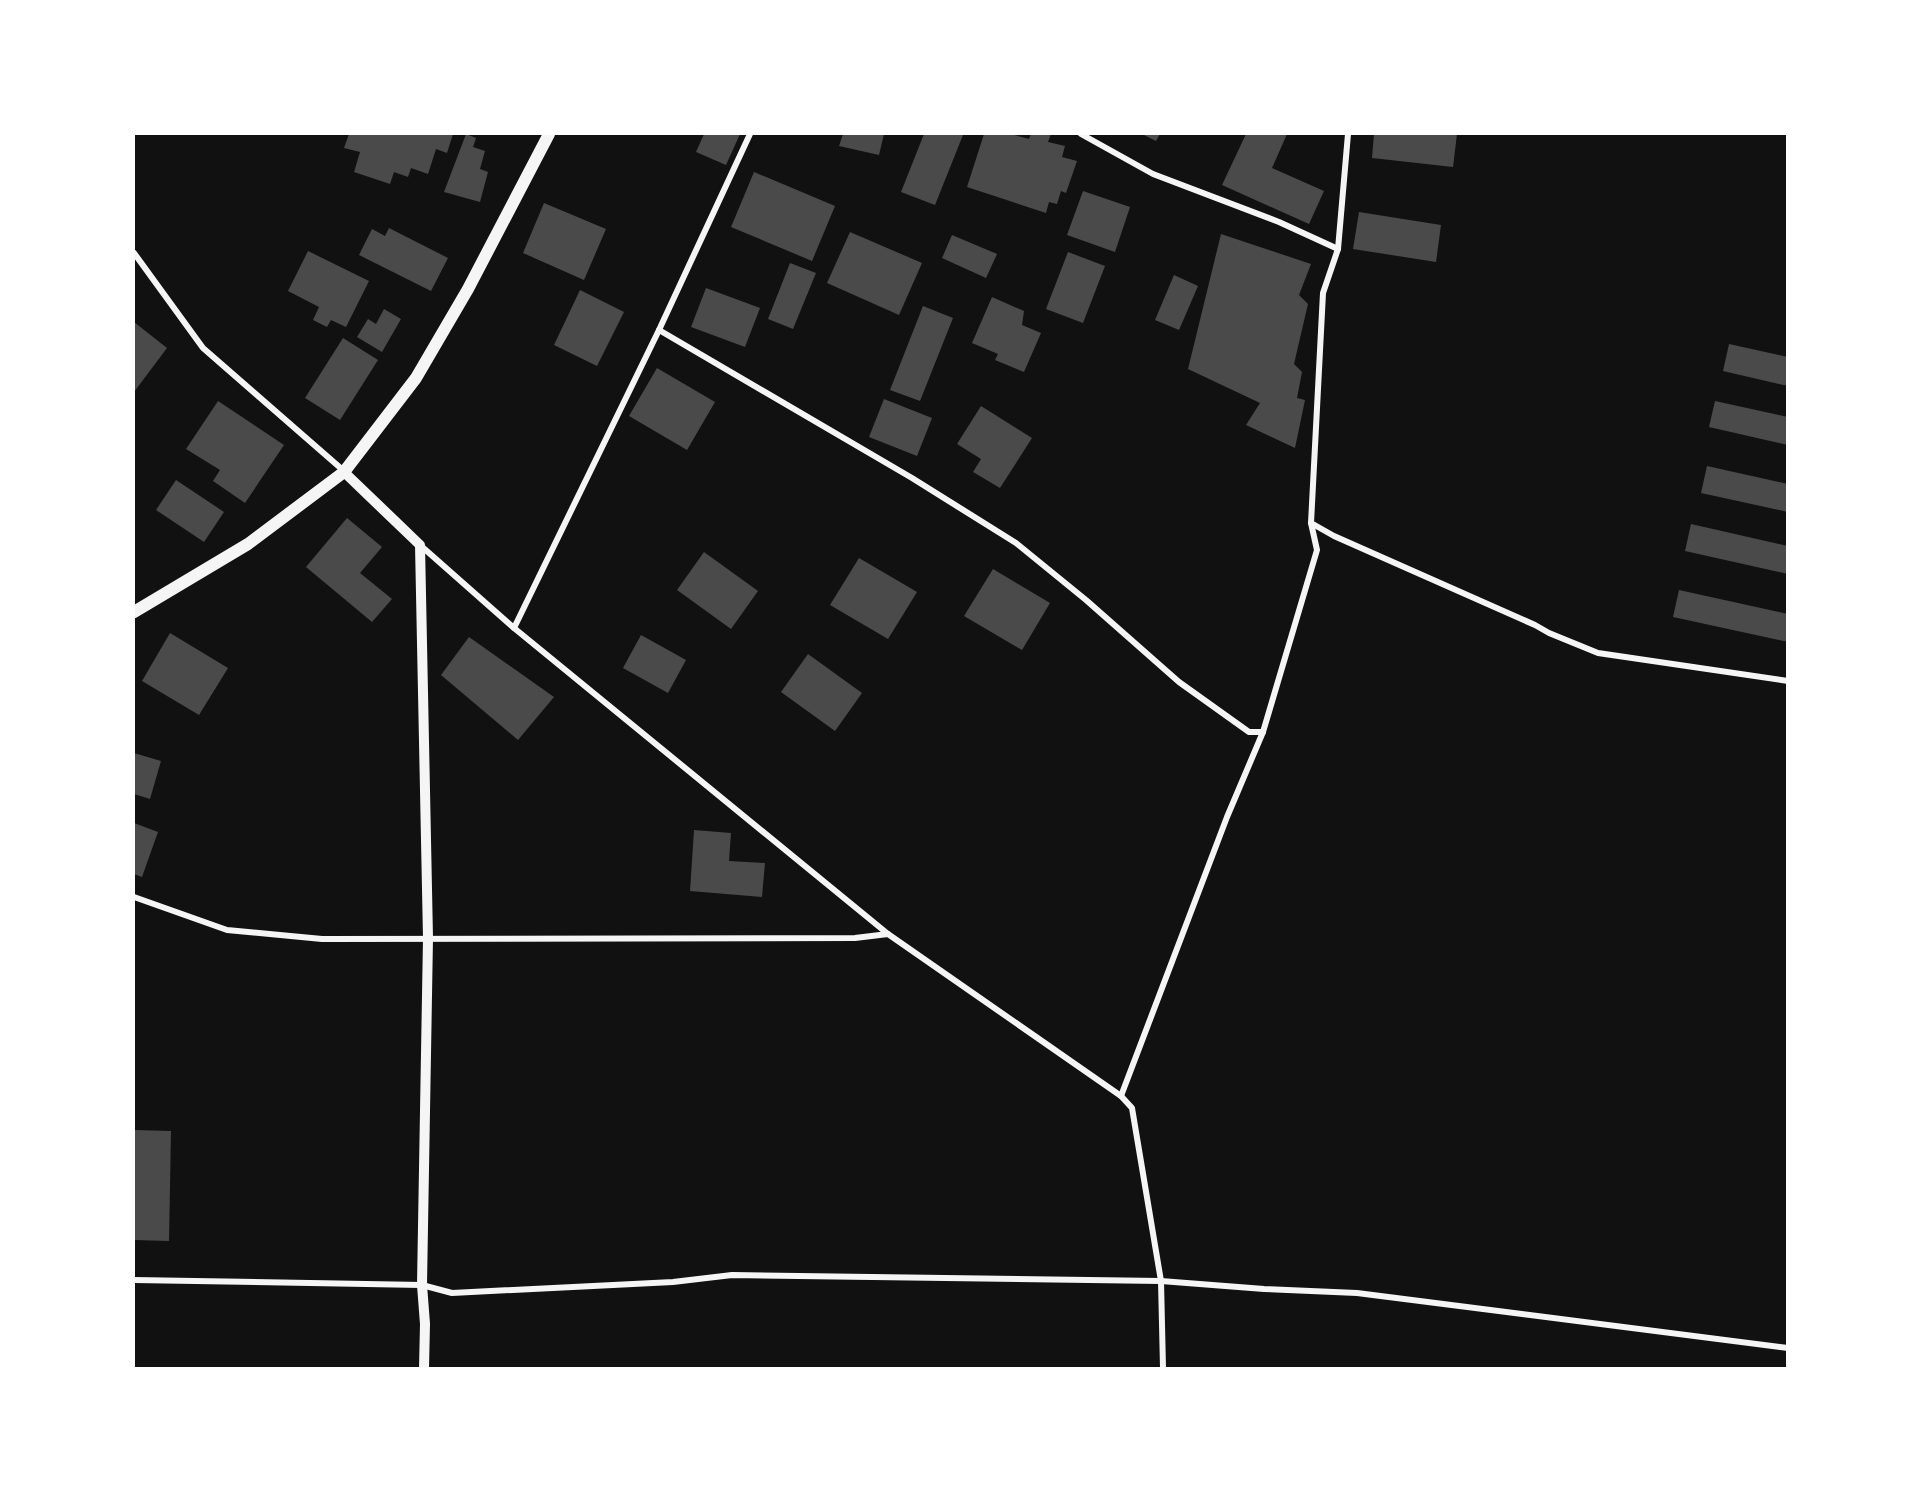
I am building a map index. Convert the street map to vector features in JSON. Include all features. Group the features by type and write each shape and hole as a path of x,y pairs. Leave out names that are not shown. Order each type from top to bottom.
{"main road":[{"path":"134,612 248,544 344,472 416,378 468,289 549,134"}],"street":[{"path":"514,628 659,330 750,134"},
{"path":"1081,134 1153,174 1279,222 1338,249"},
{"path":"1121,1096 1227,817 1263,732 1317,550 1311,523 1323,293 1338,249 1348,134"},
{"path":"134,253 203,348 344,472 420,545 514,628 888,934 1121,1096 1132,1108 1161,1281 1163,1368"},
{"path":"659,330 912,478 1016,543 1086,600 1179,682 1249,732 1263,732"},
{"path":"1311,523 1334,536 1598,653 1788,681"},
{"path":"420,545 428,938 422,1285 425,1324 424,1368"},
{"path":"134,897 227,930 322,939 855,939 888,934"},
{"path":"134,1280 422,1285 452,1293 673,1282 732,1275 1161,1281 1357,1293 1788,1348"}],"building":[{"path":"349,134 453,134 447,153 436,149 428,174 411,168 408,177 394,172 390,184 354,172 360,152 344,148"},
{"path":"466,134 476,138 473,147 485,151 480,169 488,172 480,202 444,192"},
{"path":"704,134 740,134 726,165 696,152"},
{"path":"843,134 884,134 879,155 839,146"},
{"path":"924,134 963,135 935,205 901,192"},
{"path":"984,134 1011,134 1029,139 1031,134 1051,134 1048,142 1065,146 1062,157 1077,161 1066,193 1061,191 1057,204 1049,202 1046,213 967,187"},
{"path":"1142,134 1160,134 1156,141"},
{"path":"1246,134 1287,134 1272,168 1324,191 1309,224 1222,185"},
{"path":"1374,134 1457,134 1453,167 1372,158"},
{"path":"754,172 835,206 812,261 731,227"},
{"path":"1083,191 1130,207 1115,252 1067,235"},
{"path":"544,203 606,229 584,280 523,253"},
{"path":"1359,212 1441,225 1436,262 1353,249"},
{"path":"389,228 448,258 431,291 359,255 372,229 385,236"},
{"path":"850,232 922,263 899,315 827,283"},
{"path":"1221,234 1311,264 1299,295 1308,304 1294,364 1302,372 1297,398 1305,400 1295,448 1246,425 1260,403 1188,369"},
{"path":"952,235 997,254 986,278 942,258"},
{"path":"308,251 369,281 346,327 331,320 327,327 313,320 319,307 288,291"},
{"path":"1068,252 1105,266 1083,323 1046,309"},
{"path":"790,263 816,273 793,329 768,319"},
{"path":"1174,275 1198,286 1179,330 1155,320"},
{"path":"706,288 760,308 745,347 691,327"},
{"path":"580,290 624,312 597,366 554,345"},
{"path":"992,297 1024,311 1022,325 1041,333 1024,372 995,360 998,354 972,343"},
{"path":"923,306 953,318 920,401 890,390"},
{"path":"384,309 401,319 382,352 357,337 368,319 376,324"},
{"path":"134,322 167,348 134,392"},
{"path":"343,338 378,360 340,420 305,398"},
{"path":"1729,344 1788,357 1788,386 1723,371"},
{"path":"657,368 715,402 687,450 629,416"},
{"path":"884,399 932,418 917,456 869,437"},
{"path":"218,401 284,445 245,503 213,481 220,470 186,449"},
{"path":"1715,401 1788,417 1788,445 1709,427"},
{"path":"981,406 1032,438 1000,488 973,472 981,459 957,444"},
{"path":"1707,466 1788,484 1788,512 1701,493"},
{"path":"176,480 224,512 204,542 156,510"},
{"path":"347,518 382,547 360,573 392,599 372,622 306,567"},
{"path":"1691,524 1788,546 1788,574 1685,551"},
{"path":"704,552 758,591 731,629 677,590"},
{"path":"859,558 917,592 888,639 830,605"},
{"path":"993,569 1050,603 1022,650 964,616"},
{"path":"1679,590 1788,614 1788,642 1673,617"},
{"path":"170,633 228,668 199,715 142,681"},
{"path":"641,635 686,660 668,693 623,668"},
{"path":"469,637 554,697 518,740 441,675"},
{"path":"808,654 862,693 835,731 781,692"},
{"path":"134,753 161,761 150,799 134,794"},
{"path":"134,823 158,832 142,877 134,874"},
{"path":"694,830 731,833 729,861 765,863 762,897 690,891"},
{"path":"134,1130 171,1131 169,1241 134,1240"}]}
